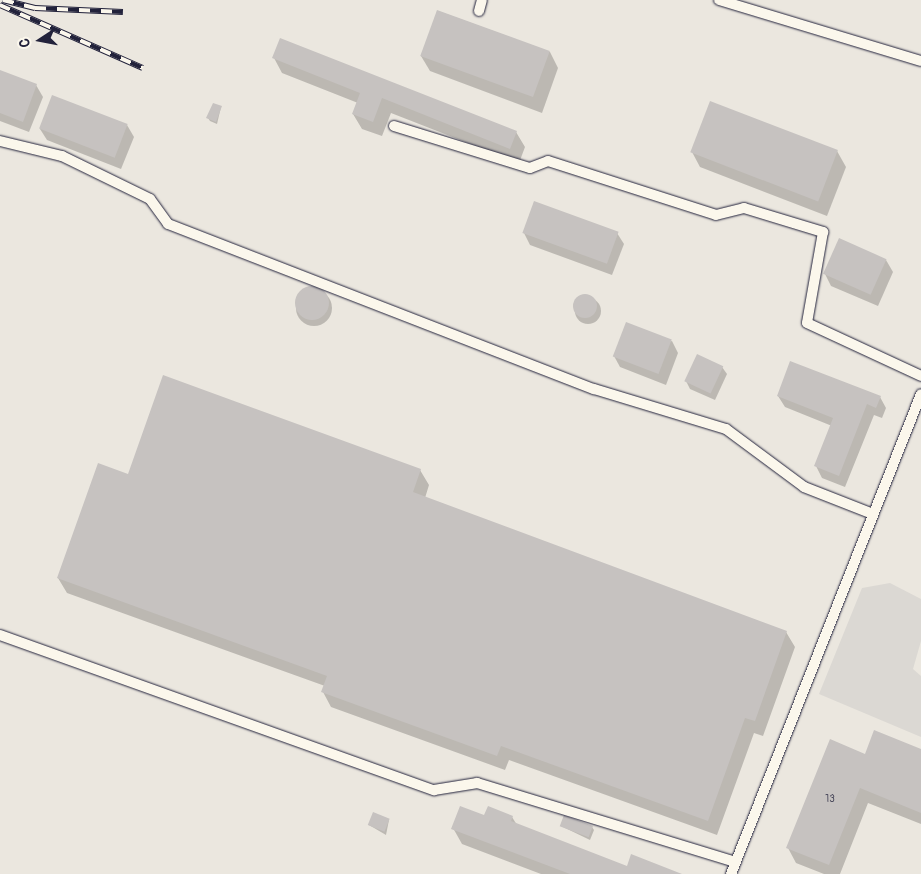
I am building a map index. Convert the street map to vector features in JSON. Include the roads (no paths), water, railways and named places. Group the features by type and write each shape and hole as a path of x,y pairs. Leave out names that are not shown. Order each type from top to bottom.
{"lane":[{"path":"479,11 482,0"},
{"path":"719,0 921,60"},
{"path":"394,126 530,168 548,162 716,215 744,208 823,232 807,323 921,376"},
{"path":"0,141 62,156 150,199 168,224 594,388 726,429 804,487 874,514"},
{"path":"731,874 921,394"},
{"path":"0,635 434,790 477,783 735,862"}],"railway":[{"path":"3,0 35,8 123,12"},
{"path":"0,5 143,68"}]}
